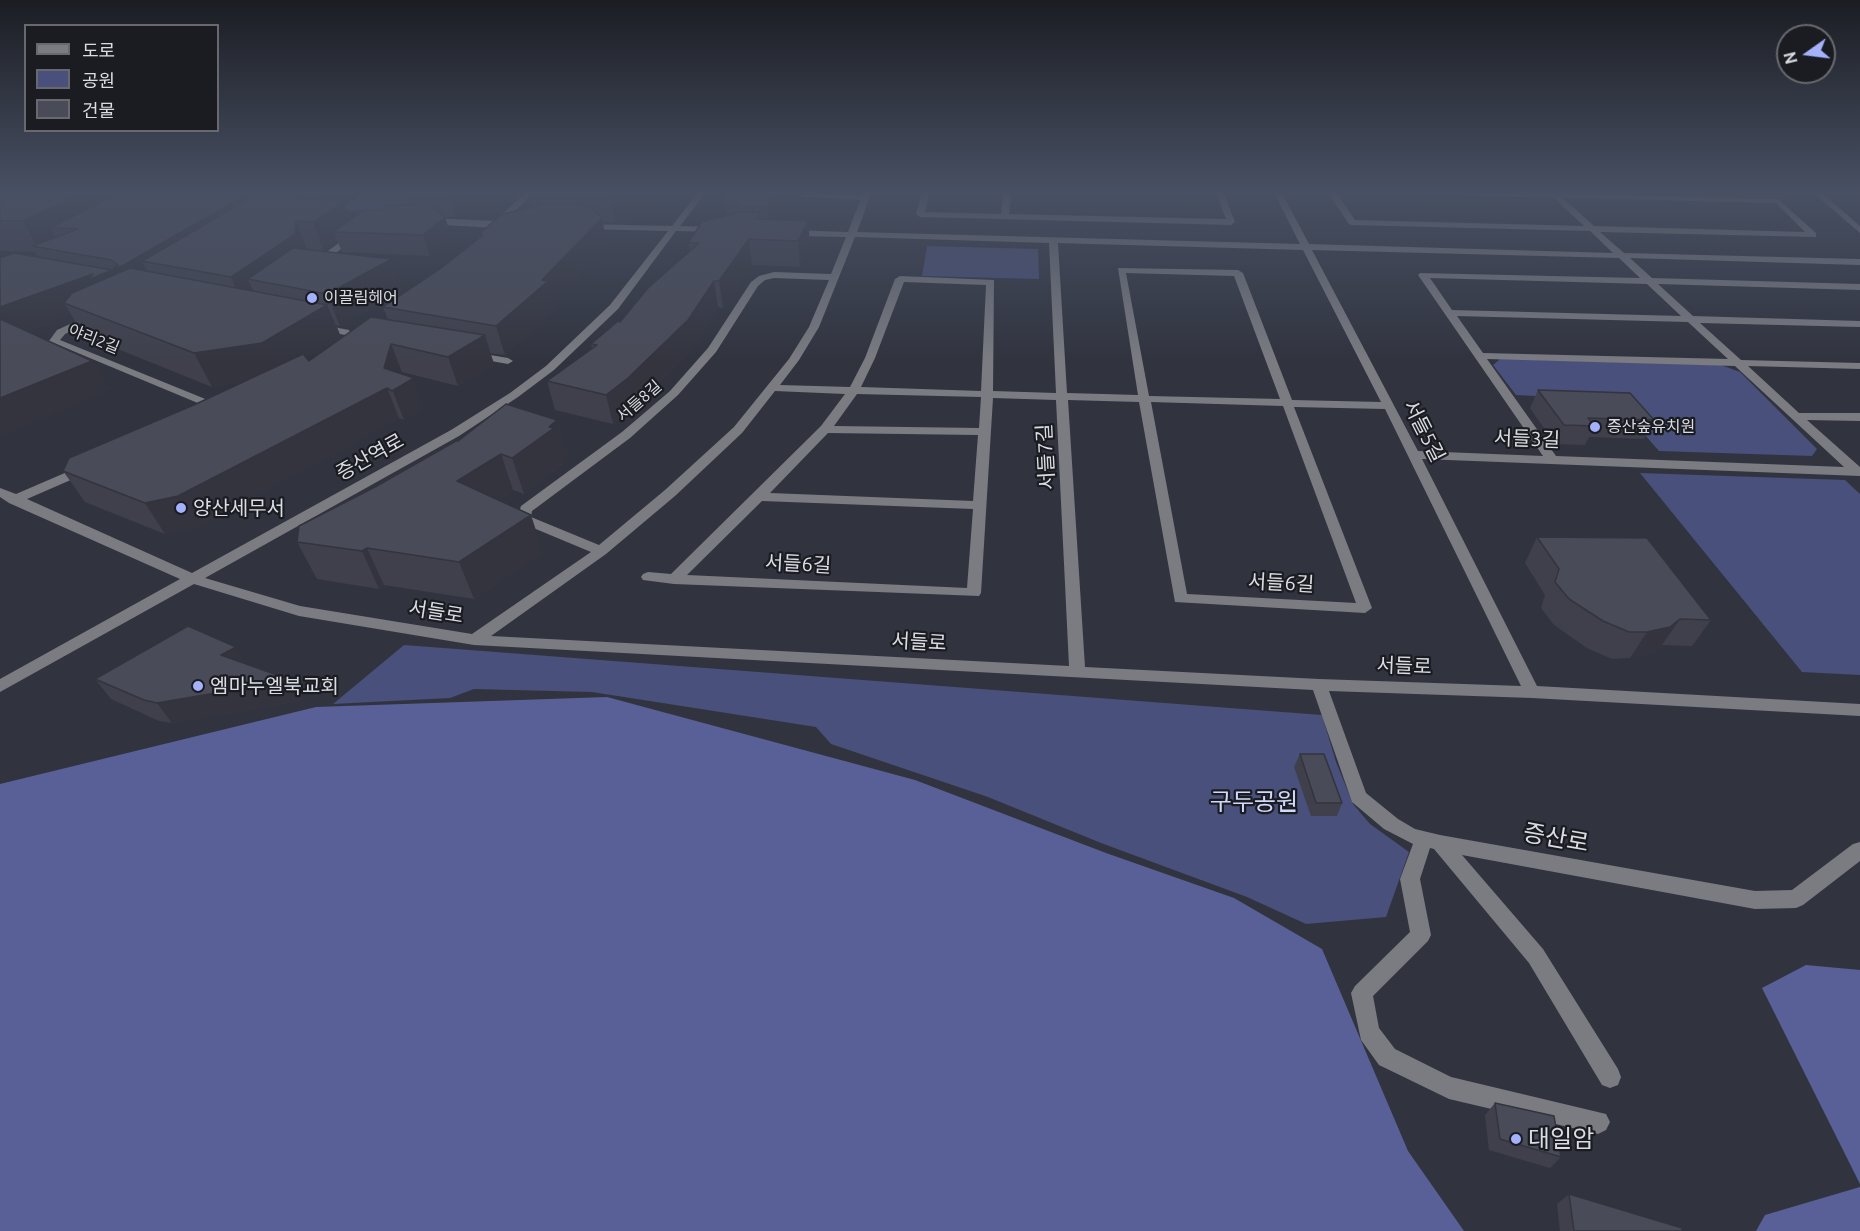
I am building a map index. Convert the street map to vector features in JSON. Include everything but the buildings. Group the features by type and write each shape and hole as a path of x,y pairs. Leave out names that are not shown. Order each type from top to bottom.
{"street":[{"path":"304,273 338,248"},
{"name":"증산역로","path":"0,686 455,433 514,395 550,368 614,307 660,248"},
{"path":"474,640 547,591 600,550 670,493 738,430 794,360 814,327 845,248"},
{"name":"서들7길","path":"1053,248 1077,672"},
{"name":"서들5길","path":"1308,248 1532,692"},
{"path":"1364,248 1860,262"},
{"name":"서들3길","path":"1614,248 1858,472"},
{"name":"서들6길","path":"1121,270 1238,273 1365,608 1180,599 1144,399 1121,270"},
{"name":"서들8길","path":"600,550 524,519 526,509 626,435 674,393 712,350 754,284 774,275 835,277"},
{"path":"1552,460 1423,275 1860,287"},
{"name":"서들6길","path":"648,577 674,579 974,593 985,432 991,282 900,279 870,358 853,391 825,429 674,579"},
{"name":"야리2길","path":"102,313 61,332 54,341 221,409"},
{"path":"1449,313 1860,324"},
{"path":"302,324 345,332"},
{"path":"342,345 360,334"},
{"path":"464,353 508,361"},
{"path":"1479,356 1860,366"},
{"path":"773,388 1389,406"},
{"path":"1796,416 1860,417"},
{"path":"825,429 985,432"},
{"name":"서들3길","path":"1414,455 1858,472"},
{"path":"14,500 101,462"},
{"name":"서들로","path":"0,492 192,579 299,611 474,640 1319,685 1532,692 1860,710"},
{"path":"759,497 980,505"},
{"name":"증산로","path":"1319,685 1359,797 1391,824 1410,835 1432,841 1755,900 1796,899 1819,884 1860,850"},
{"path":"1598,1122 1449,1088 1386,1057 1369,1032 1362,993 1421,935 1410,879 1432,841 1536,956 1610,1077"}],"green space":[{"path":"927,248 1038,249 1039,279 922,276"},
{"path":"1500,359 1721,365 1740,372 1817,449 1812,456 1659,451 1614,400 1516,395 1493,365"},
{"path":"1640,473 1845,480 1860,494 1860,675 1802,672"},
{"name":"구두공원","path":"404,645 1322,715 1336,762 1353,804 1370,824 1409,852 1386,917 1306,924 1247,897 1101,843 988,797 831,744 816,727 592,692 474,689 450,698 333,704"}],"shaded area":[{"path":"607,697 915,780 1106,853 1234,898 1322,949 1408,1151 1464,1231 0,1231 0,784 316,707"},
{"path":"1806,965 1860,970 1860,1184 1762,988"},
{"path":"1860,1187 1860,1231 1756,1231 1765,1215"}],"place":[{"name":"이끌림헤어","path":"312,298"},
{"name":"증산숲유치원","path":"1595,427"},
{"name":"양산세무서","path":"181,508"},
{"name":"엠마누엘북교회","path":"198,686"},
{"name":"대일암","path":"1516,1139"}]}
